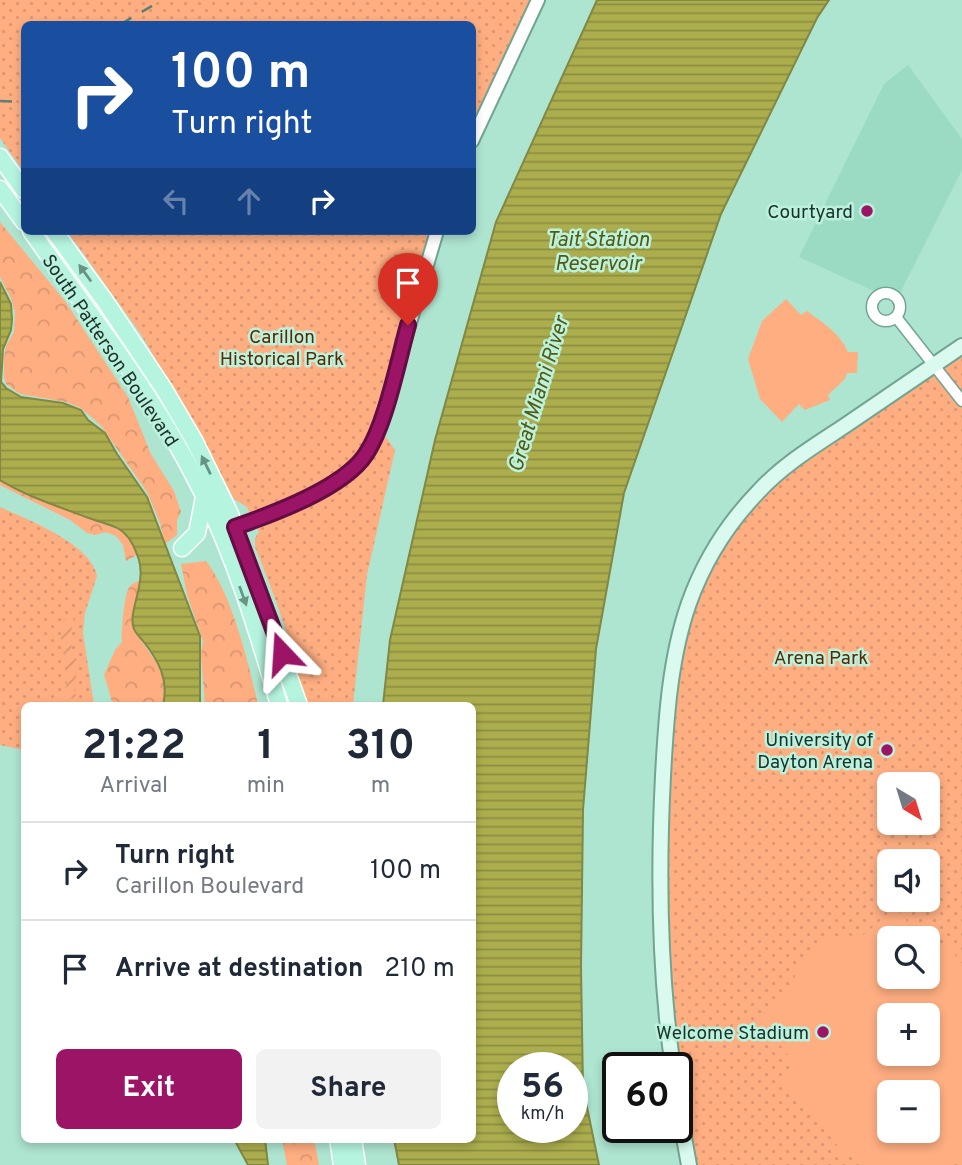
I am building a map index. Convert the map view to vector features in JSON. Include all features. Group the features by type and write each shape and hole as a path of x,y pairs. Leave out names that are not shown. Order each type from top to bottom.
{"main road":[{"path":"0,157 21,186"},
{"path":"0,189 21,218"},
{"name":"South Patterson Boulevard","path":"34,235 140,384 204,496 228,529 278,702"},
{"name":"South Patterson Boulevard","path":"57,235 164,389 194,440 298,702"},
{"path":"672,1052 662,945 662,804 667,718 673,672 689,603 720,540 759,491 802,454 962,346"},
{"path":"182,548 197,533 204,496"},
{"path":"339,1143 342,1165"},
{"path":"354,1143 357,1165"},
{"path":"685,1143 689,1165"}],"street":[{"path":"476,132 538,0"},
{"path":"228,529 332,485 365,456 379,428 436,235"},
{"path":"896,317 962,401"}],"shaded area":[{"path":"908,65 962,139 962,170 896,301 799,257 884,84"}],"green space":[{"path":"0,0 538,0 476,134 476,21 21,21 21,168 0,138"},
{"path":"0,222 65,301 128,397 151,454 174,491 181,512 177,520 177,535 165,544 160,523 147,492 102,427 81,408 66,402 20,394 6,384 4,358 6,346 14,332 15,313 0,277"},
{"name":"Carillon Historical Park","path":"70,235 436,235 379,428 395,450 367,575 353,702 304,702 284,625 255,547 255,538 259,532 247,507 234,499 195,425 140,333"},
{"path":"786,299 801,315 807,311 830,329 848,352 858,352 857,373 847,373 845,379 828,395 830,400 805,410 799,404 782,422 760,399 748,359 762,321"},
{"name":"Arena Park","path":"962,346 962,1165 689,1165 685,1143 693,1143 693,1052 675,1052 662,945 673,672 703,571 759,491"},
{"path":"0,480 52,504 120,530 128,537 137,555 126,561 123,545 116,536 106,532 95,535 87,533 70,520 0,485"},
{"path":"0,507 71,543 92,564 97,576 85,613 83,633 94,702 21,702 21,749 0,745"},
{"path":"206,561 215,575 232,610 257,702 205,702 201,654 203,641 187,595 181,564"},
{"path":"141,580 132,622 136,633 163,672 166,688 164,702 112,702 104,675 115,650 122,642 125,600 132,585"},
{"path":"72,616 74,620 70,634 72,650 78,663 74,692 83,702 76,702 71,698 66,702 54,702 66,687 67,679 61,634 64,619"},
{"name":"Welcome Stadium","path":"891,912 899,912 911,926 877,926 877,989 940,989 940,948 946,943 962,964 962,1161 948,1165 864,1165 852,1150 844,1154 781,1076 795,1064 777,1041 766,1042 750,1023 791,992 799,966 814,948 835,937 862,936"},
{"path":"283,1143 315,1143 319,1165 287,1165"}],"water":[{"name":"Tait Station Reservoir","path":"597,0 829,0 817,18 721,214 624,493 596,649 583,810 582,1052 497,1052 497,1143 588,1143 588,1112 599,1165 399,1165 395,1143 476,1143 476,702 383,702 390,640 435,440 496,222"},
{"path":"0,282 11,304 12,320 3,349 1,382 21,397 63,403 81,410 88,420 105,433 147,497 200,636 200,702 164,702 165,687 161,671 132,623 141,570 136,551 126,535 116,527 43,501 0,480"},
{"path":"236,1143 265,1143 268,1165 248,1165"}],"railway":[{"path":"126,21 162,0"},
{"path":"0,101 21,102"}],"place":[{"name":"Courtyard","path":"867,211"},
{"name":"University of Dayton Arena","path":"887,750"},
{"name":"Welcome Stadium","path":"823,1032"}],"route":[{"path":"282,653 235,527 315,494 356,467 365,456 379,428 408,325"}],"water label":[{"name":"Great Miami River","path":"538,394"}]}
